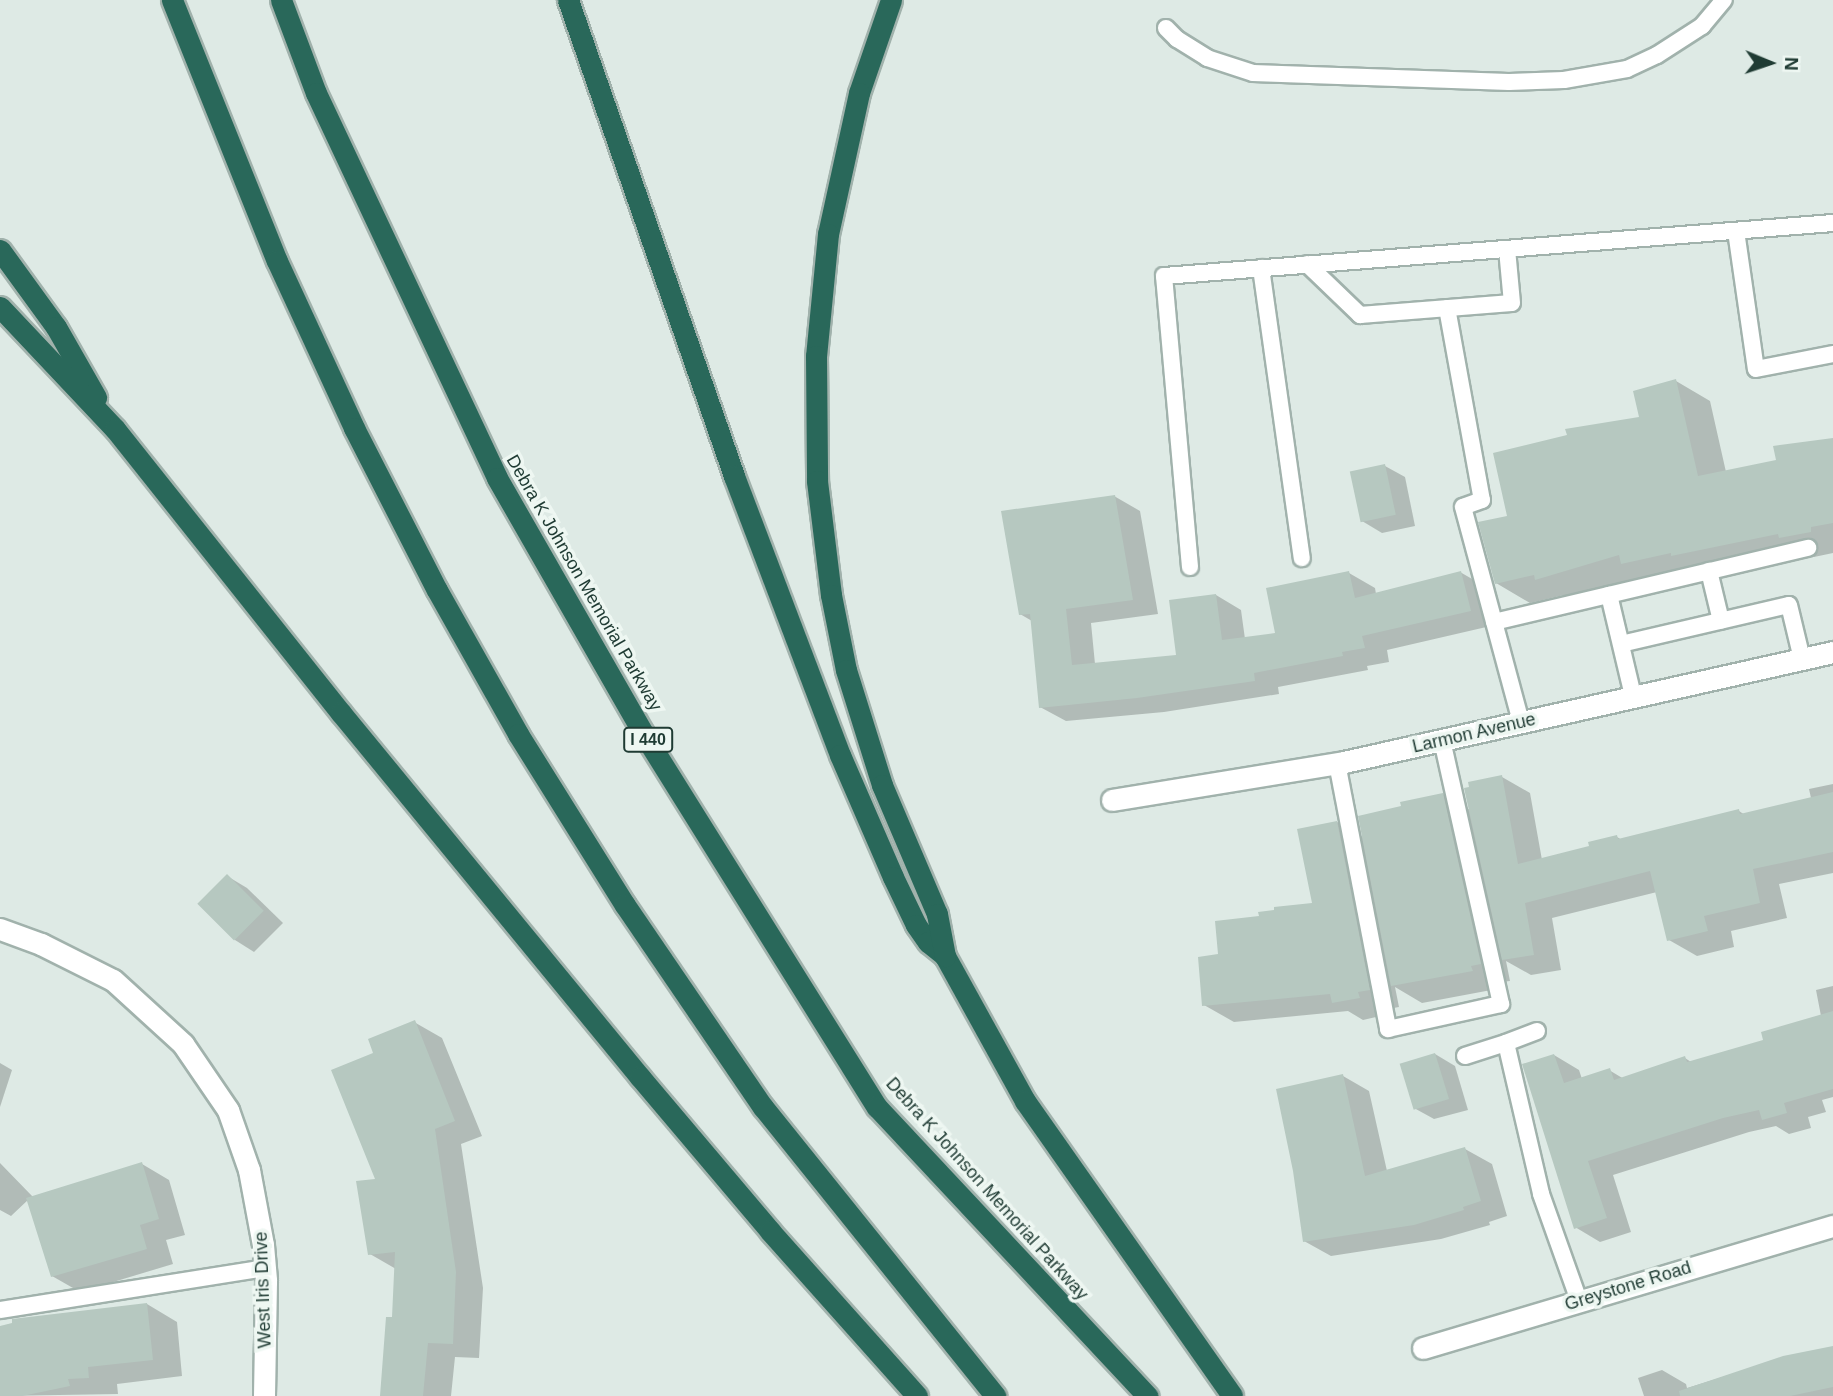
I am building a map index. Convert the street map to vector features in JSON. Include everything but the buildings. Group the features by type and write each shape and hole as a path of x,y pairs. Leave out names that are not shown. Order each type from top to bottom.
{"highway":[{"path":"172,0 277,261 354,428 426,569 518,734 639,927 763,1107 995,1396"},
{"name":"Debra K Johnson Memorial Parkway","path":"281,0 316,93 497,478 643,733 877,1107 1147,1396"},
{"path":"568,0 700,384 839,755 916,925 928,943 945,956"},
{"path":"891,0 859,93 828,234 816,356 817,481 827,570 846,670 887,796 937,914 945,956 1025,1101 1232,1396"},
{"path":"0,250 56,327 115,429"},
{"path":"0,307 115,429 359,734 640,1077 770,1231 917,1396"}],"street":[{"name":"Larmon Avenue","path":"1112,800 1337,763 1833,652"},
{"name":"West Iris Drive","path":"0,929 41,944 113,980 173,1034 201,1067 228,1110 240,1140 259,1210 265,1268 264,1396"},
{"name":"Greystone Road","path":"1423,1348 1833,1226"}],"lane":[{"path":"1166,28 1190,49 1207,58 1252,73 1496,82 1564,80 1627,69 1657,55 1702,26 1724,0"},
{"path":"1190,567 1164,276 1833,223"},
{"path":"1735,231 1756,369 1833,355"},
{"path":"1307,264 1360,315 1512,303 1507,249"},
{"path":"1261,268 1302,558"},
{"path":"1447,308 1482,500 1463,507 1521,722"},
{"path":"1494,622 1808,548"},
{"path":"1709,571 1721,621"},
{"path":"1609,595 1633,696"},
{"path":"1621,644 1788,605 1802,659"},
{"path":"1337,763 1388,1029 1502,1004 1442,740"},
{"path":"1465,1056 1537,1031"},
{"path":"1506,1043 1541,1194 1579,1301"},
{"path":"0,1310 265,1268"}]}
